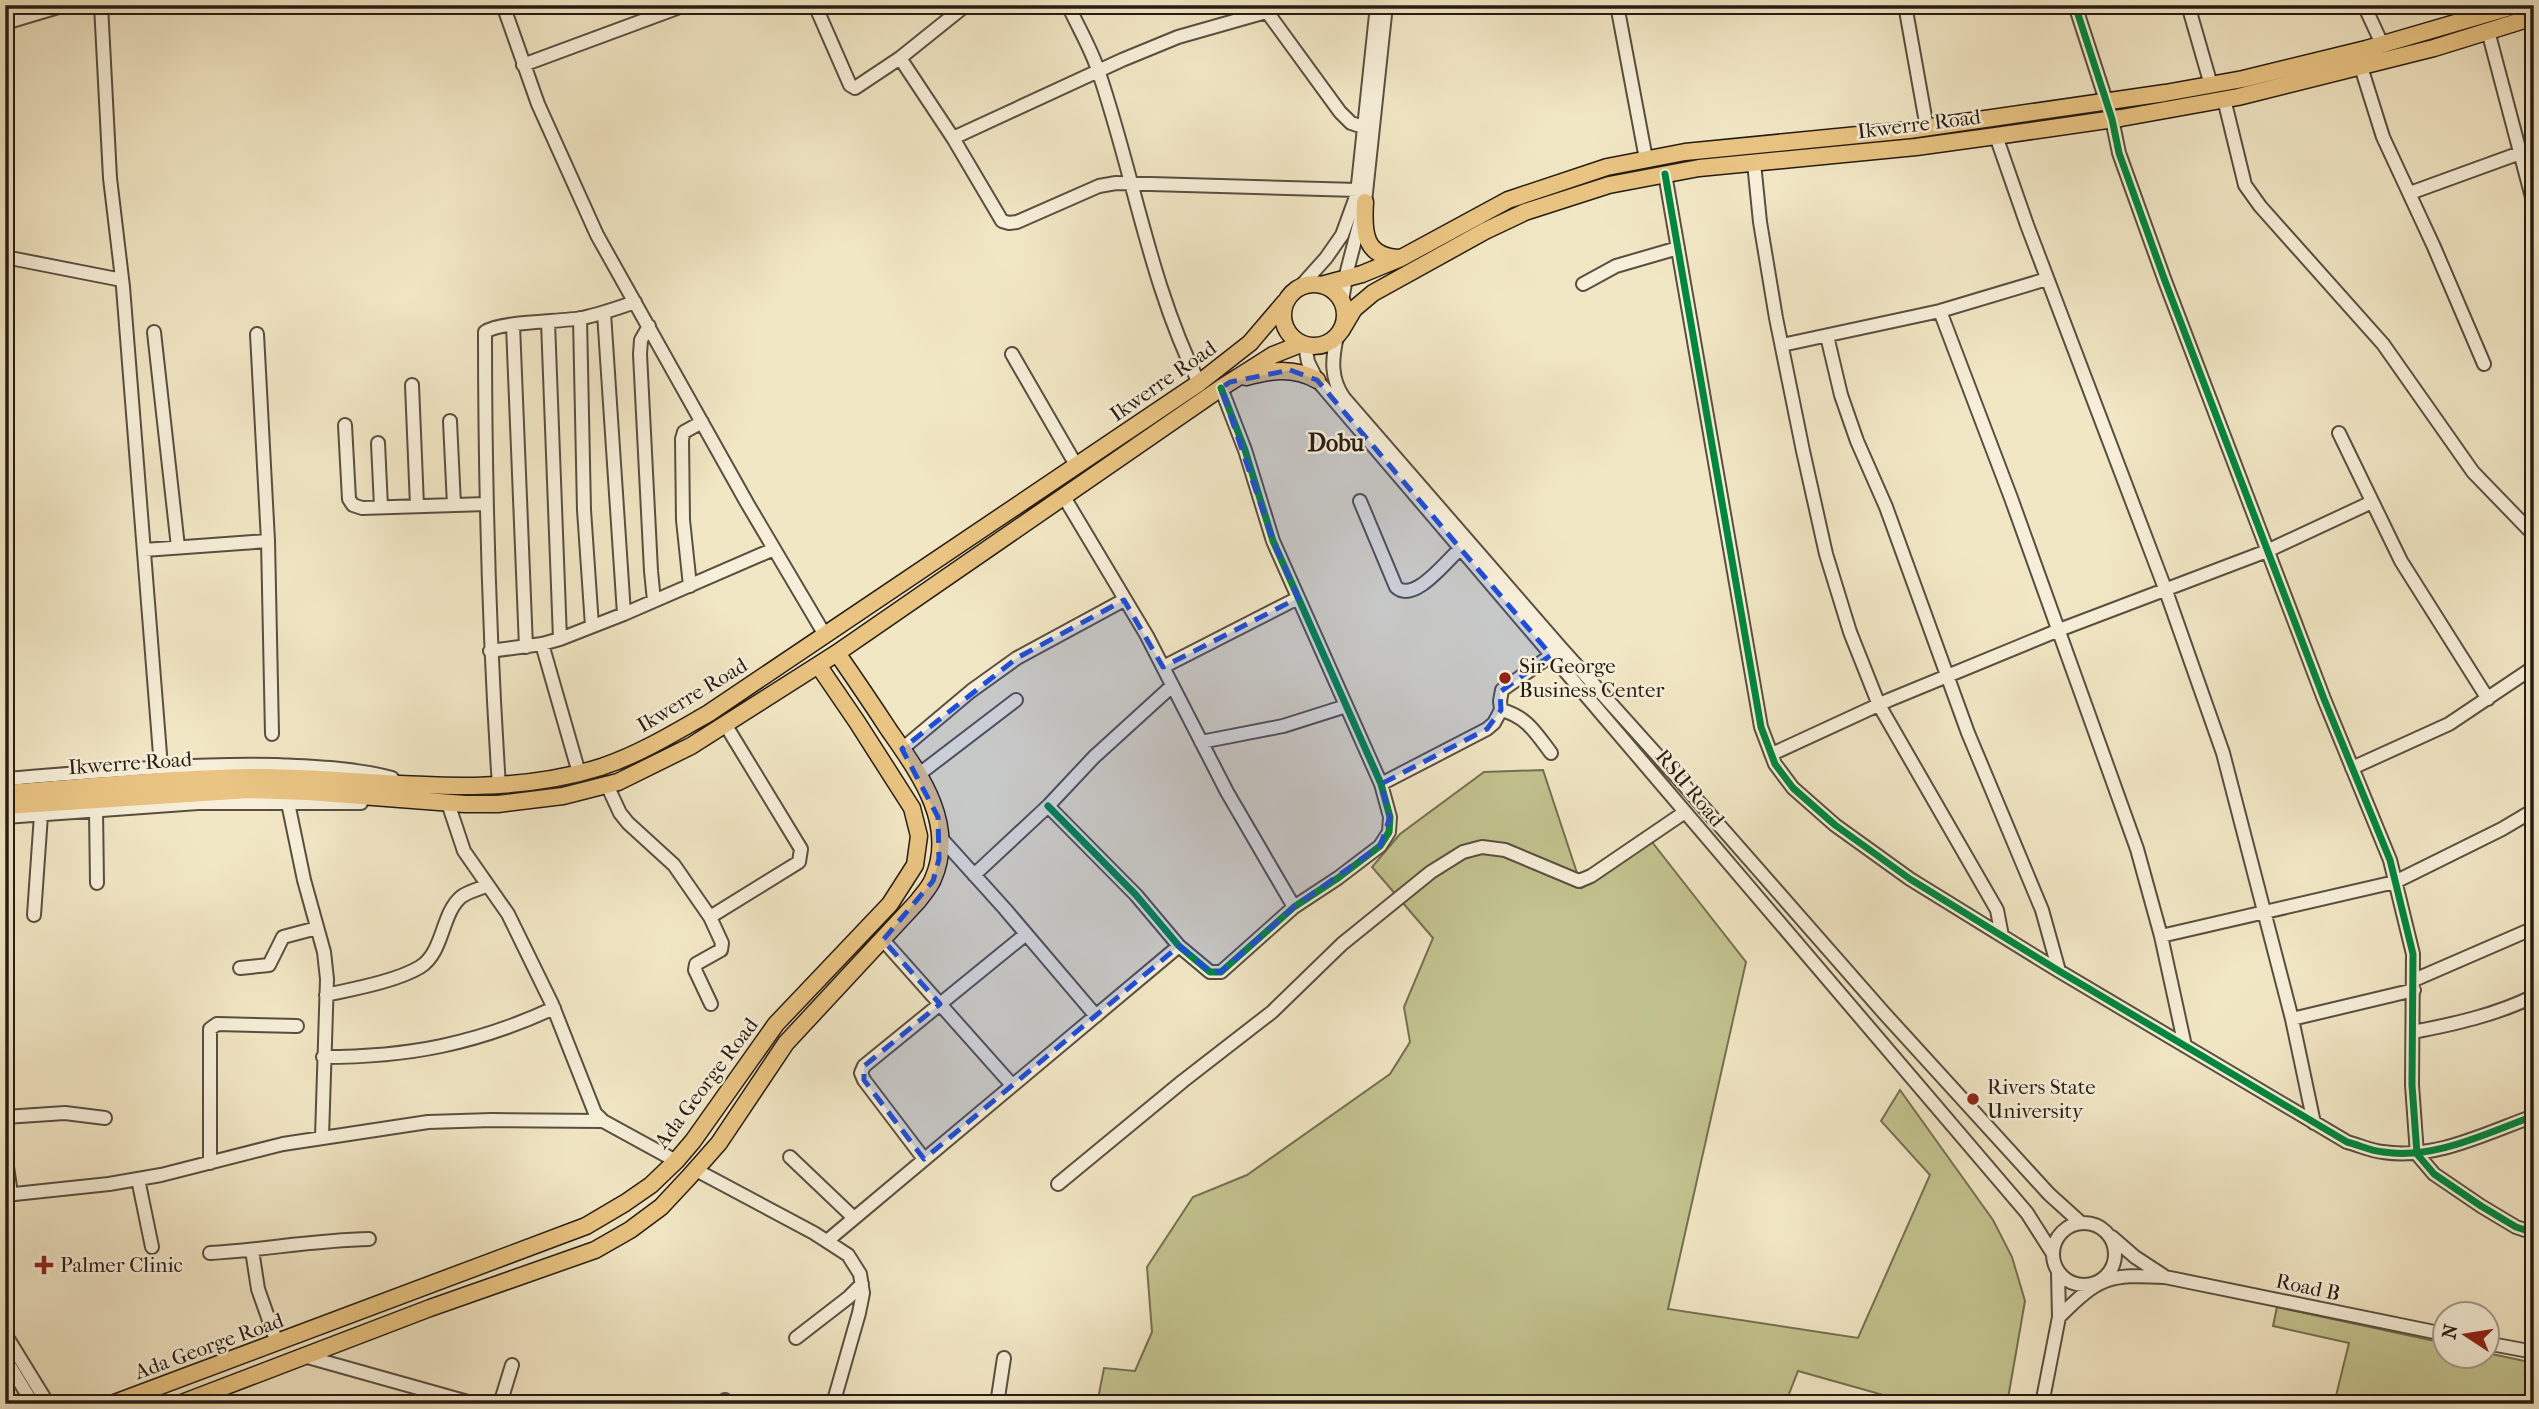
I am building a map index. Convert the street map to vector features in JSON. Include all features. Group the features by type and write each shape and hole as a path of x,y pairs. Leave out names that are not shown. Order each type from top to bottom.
{"main road":[{"name":"Ikwerre Road","path":"1321,285 1401,258 1508,200 1579,175 1646,159 1685,152 1927,128 2211,85 2382,44 2518,5"},
{"name":"Ikwerre Road","path":"1339,333 1354,309 1373,293 1485,231 1566,197 1609,185 1665,174 1996,136 2224,99 2361,67 2534,17"},
{"path":"1361,196 1364,231 1369,245 1383,256 1401,258"},
{"path":"1311,284 1333,291 1342,301 1345,321 1339,333 1320,346 1303,345 1286,331 1283,312 1285,302 1300,287 1311,284"},
{"name":"Ikwerre Road","path":"5,806 70,795 244,777 499,786 531,783 579,773 623,759 709,713 1199,383 1250,343 1285,302"},
{"name":"Ikwerre Road","path":"5,793 70,795 249,790 448,803 531,801 607,785 667,759 726,724 837,653 1226,385 1273,355 1303,345"},
{"path":"1226,385 1277,371 1300,372 1317,380"},
{"name":"Ada George Road","path":"179,1404 430,1308 595,1250 630,1230 661,1207 696,1170 719,1143 786,1043 883,940 933,881 939,859 941,838 938,817 930,795 837,653"},
{"name":"Ada George Road","path":"112,1404 586,1226 634,1197 676,1161 776,1024 890,904 915,865 919,836 912,808 818,665"}],"street":[{"path":"5,23 65,5"},
{"path":"101,5 110,178 122,280 162,767"},
{"path":"503,5 538,104 597,235 825,635"},
{"path":"523,65 685,5"},
{"path":"815,5 850,85 855,88 900,58 966,5"},
{"path":"1068,5 1099,71 1156,271 1184,352 1199,383"},
{"path":"1369,129 1377,5"},
{"path":"1342,301 1361,196 1386,5"},
{"path":"1617,5 1646,159"},
{"path":"1905,5 1927,128"},
{"path":"2075,5 2112,119 2124,166 2267,551 2389,860 2413,954 2412,1085 2417,1154 2434,1174 2481,1206 2516,1227 2534,1231"},
{"path":"2188,5 2211,85"},
{"path":"2364,5 2382,44"},
{"path":"953,138 1178,37 1264,8 1340,112 1351,123 1369,129"},
{"path":"2488,31 2534,205"},
{"path":"900,58 953,138 1002,221 1017,222 1099,186 1131,183 1361,196"},
{"path":"2361,67 2383,137 2484,364"},
{"path":"2224,99 2245,185 2260,206 2383,344 2473,472 2534,535"},
{"path":"1996,136 2047,279 2166,591 2223,753 2292,1019 2314,1123"},
{"path":"2410,193 2520,153"},
{"path":"1754,163 1760,222 1782,345 1826,554 1850,632 1879,705 1997,910 2002,936"},
{"path":"1665,174 1761,727 1775,764 1793,788 1835,825 1910,879 2347,1142 2381,1152 2417,1154 2439,1150 2534,1116"},
{"path":"1300,287 1342,235 1361,196"},
{"path":"1583,285 1616,266 1678,248"},
{"path":"5,257 122,280"},
{"path":"1782,345 1940,312 2047,279"},
{"path":"499,786 490,651 485,332 513,325 580,318 635,302"},
{"path":"1940,312 2137,849 2161,936 2185,1046"},
{"path":"604,313 624,614"},
{"path":"580,318 584,510 592,626"},
{"path":"548,322 560,639"},
{"path":"513,325 526,647"},
{"path":"649,326 641,340 640,354 654,601"},
{"path":"154,332 178,547"},
{"name":"RSU Road","path":"1339,333 1332,365 1338,388 1344,398 1556,652 1685,812 2018,1203 2053,1254"},
{"path":"257,334 268,541 272,734"},
{"path":"1827,336 1841,394 1857,441 1886,507 1968,733 2042,910 2059,971"},
{"name":"RSU Road","path":"1303,345 1317,380 1460,548 1685,785 1893,1023 2049,1194 2081,1223"},
{"path":"1012,354 1076,465"},
{"path":"412,385 417,506"},
{"path":"1048,806 1136,895 1179,946 1210,972 1221,972 1294,906 1380,846 1389,832 1390,817 1381,785 1273,541 1226,385"},
{"path":"450,421 454,505"},
{"path":"690,586 683,520 682,439 684,432 702,422"},
{"path":"345,425 349,499 354,505 362,508 486,504"},
{"path":"2339,433 2401,561 2488,699"},
{"path":"378,443 381,507"},
{"path":"1064,497 1163,667 1227,792 1294,906"},
{"path":"1360,501 1396,587 1401,592 1420,587 1460,548"},
{"path":"1772,754 1948,676 2267,551 2372,502"},
{"path":"144,550 268,541"},
{"path":"490,651 526,647 560,639 774,549"},
{"path":"1163,667 1298,598"},
{"path":"902,749 971,691 1017,658 1124,600"},
{"path":"542,644 579,773"},
{"path":"1502,710 1502,691 1556,652"},
{"path":"2352,768 2449,724 2534,667"},
{"path":"974,875 1048,806 1094,757 1172,686"},
{"path":"918,775 1016,700"},
{"path":"1201,742 1283,726 1346,706"},
{"path":"1502,710 1516,714 1529,723 1551,753"},
{"path":"1381,785 1487,729 1502,710"},
{"path":"710,917 799,862 802,854 726,724"},
{"path":"5,779 162,767 246,764 337,769 420,785"},
{"path":"607,785 620,813 674,865 710,917 722,943 721,950 696,964 695,970 711,1004"},
{"path":"5,817 198,803 367,802 389,799"},
{"path":"288,803 304,880 324,952 326,995 322,1137"},
{"path":"448,803 464,851 508,914 554,1008 595,1113 603,1121 676,1161"},
{"path":"96,810 97,883"},
{"path":"2161,936 2395,882 2502,829 2534,810"},
{"path":"1058,1184 1272,1012 1342,944 1431,872 1463,852 1482,847 1505,850 1579,881 1591,876 1685,812"},
{"path":"34,915 41,815"},
{"path":"941,838 1096,1016"},
{"path":"326,995 369,985 421,966 432,953 451,910 462,896 486,886"},
{"path":"240,968 269,965 283,937 317,928"},
{"path":"2292,1019 2414,985 2534,928"},
{"path":"924,1159 861,1073 864,1066 1026,934"},
{"path":"883,940 1013,1085"},
{"path":"827,1241 1179,946"},
{"path":"2413,1032 2457,1024 2534,996"},
{"path":"323,1057 370,1057 426,1050 482,1038 554,1008"},
{"path":"210,1163 210,1029 217,1024 297,1026"},
{"path":"5,1117 65,1113 105,1118"},
{"path":"5,1153 8,1195 138,1180 283,1144 428,1122 603,1121"},
{"path":"790,1157 854,1218"},
{"path":"696,1170 827,1241 848,1255 860,1274 863,1293 859,1313 833,1404"},
{"path":"138,1180 152,1247"},
{"path":"2042,1404 2059,1317 2058,1272 2053,1254 2058,1237 2065,1230 2081,1223 2095,1225 2165,1277"},
{"path":"2059,1317 2107,1275 2115,1259 2112,1240 2106,1233"},
{"path":"210,1252 252,1250 281,1244 369,1239"},
{"path":"252,1250 258,1289 278,1343"},
{"path":"2058,1272 2064,1279 2082,1286 2130,1275 2165,1277"},
{"name":"Road B","path":"2165,1277 2430,1331"},
{"path":"796,1338 849,1297 862,1283"},
{"path":"5,1334 48,1404"},
{"path":"2500,1346 2534,1353"},
{"path":"304,1356 475,1404"},
{"path":"5,1358 33,1404"},
{"path":"996,1404 1004,1358"},
{"path":"500,1404 512,1365"},
{"path":"203,1395 222,1404"}],"highlighted area":[{"path":"1290,370 1317,380 1551,655 1500,692 1501,710 1487,729 1381,784 1390,817 1380,846 1294,907 1221,972 1210,972 1179,946 924,1159 864,1080 864,1066 940,1004 883,940 933,881 939,859 938,817 902,749 1017,658 1124,600 1163,667 1298,598 1273,541 1221,388 1230,382"}],"green space":[{"path":"1543,770 1582,888 1652,842 1746,962 1668,1309 1858,1338 1930,1175 1881,1121 1900,1090 1993,1220 2012,1257 2025,1301 2007,1404 1915,1404 1798,1371 1785,1404 1097,1404 1104,1368 1135,1371 1152,1332 1147,1267 1193,1197 1247,1175 1390,1074 1410,1042 1404,1007 1433,938 1372,867 1400,834 1484,772"},
{"path":"2277,1307 2430,1340 2430,1370 2500,1370 2500,1356 2534,1363 2534,1404 2334,1404 2349,1343 2273,1326"}],"cycle path":[{"path":"2075,5 2112,119 2119,153 2165,281 2324,699 2390,860 2413,954 2412,1085 2417,1154 2434,1174 2481,1206 2516,1227 2534,1231"},
{"path":"1665,174 1761,727 1775,764 1793,788 1835,825 1910,879 2347,1142 2378,1151 2422,1152 2479,1137 2534,1116"},
{"path":"1048,806 1136,895 1179,946 1210,972 1221,972 1294,907 1380,846 1389,832 1390,817 1381,784 1273,541 1245,450 1221,388"}],"place":[{"name":"Sir George Business Center","path":"1505,678"},
{"name":"Rivers State University","path":"1973,1099"},
{"name":"Palmer Clinic","path":"44,1265"}],"district":[{"name":"Dobu","path":"1336,443"}]}
